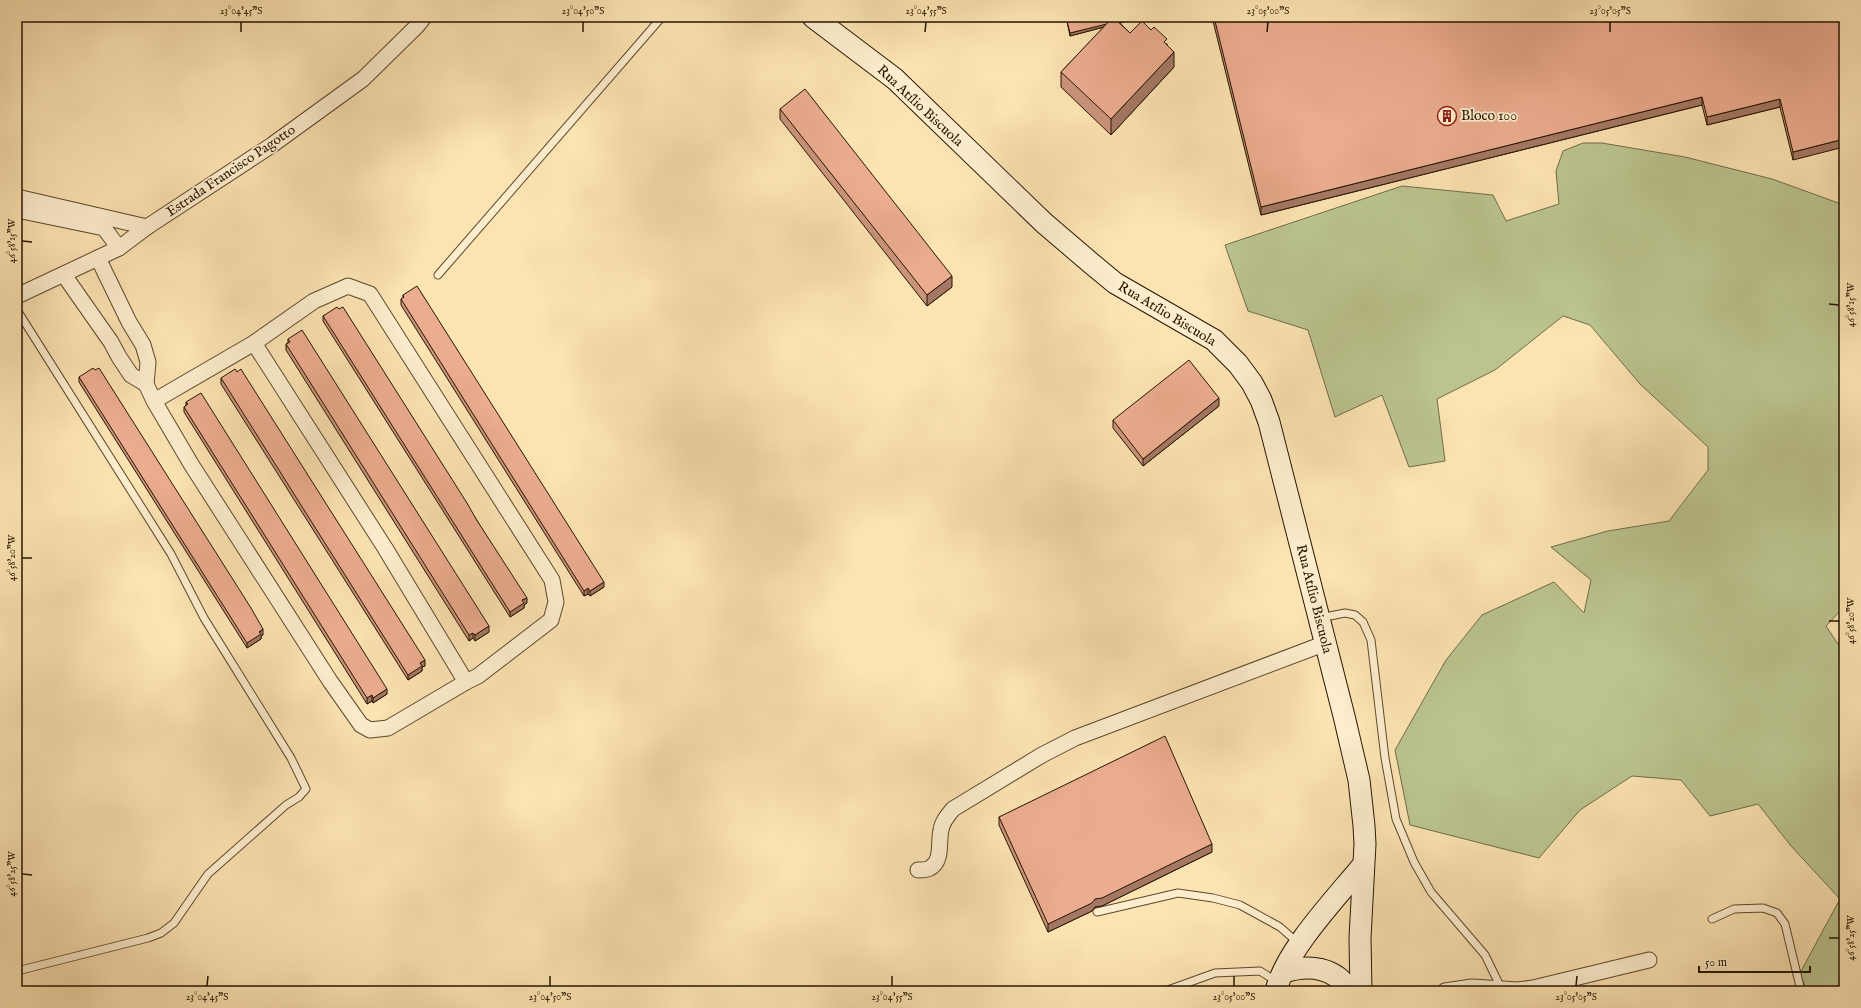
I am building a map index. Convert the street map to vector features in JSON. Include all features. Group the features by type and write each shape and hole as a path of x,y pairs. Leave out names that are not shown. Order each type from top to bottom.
{"street":[{"name":"Estrada Francisco Pagotto","path":"17,296 120,248 146,227 272,145 363,79 417,26 424,17"},
{"name":"Rua Atílio Biscuola","path":"813,17 895,79 1038,217 1115,283 1214,340 1238,364 1261,400 1326,643 1358,780 1364,826 1360,938 1360,991"},
{"path":"17,197 146,227"},
{"path":"17,210 104,228 120,248"},
{"path":"98,258 129,322 143,345 148,362 146,384 154,401 229,523 330,681 361,725 370,730 388,728 478,676 550,620 556,602 552,580 370,294 348,286 314,301 254,343 154,401"},
{"path":"64,275 111,342 131,375 146,384"},
{"path":"254,343 385,548 466,682"},
{"path":"918,870 930,868 937,861 941,830 945,819 953,809 1042,755 1075,738 1326,643"},
{"path":"1279,982 1299,944 1363,865"},
{"path":"1445,991 1472,987 1502,990 1533,988 1649,960"},
{"path":"1279,982 1293,969 1309,967 1326,970 1341,979 1350,991"}],"lane":[{"path":"438,275 662,17"},
{"path":"17,310 171,554 204,618 291,758 306,790 215,866 192,894 174,923 161,933 148,938 17,971"},
{"path":"1319,618 1345,613 1355,615 1363,622 1371,640 1385,758 1396,819 1414,862 1432,892 1485,955 1502,990"},
{"path":"1097,912 1178,893 1213,898 1240,905 1280,927 1299,944"},
{"path":"1712,919 1734,909 1763,908 1777,913 1785,924 1801,991"},
{"path":"1165,991 1215,973 1260,971 1279,982"}],"green space":[{"path":"1583,143 1602,143 1685,157 1772,179 1844,205 1844,607 1826,626 1844,653 1844,991 1807,991 1800,973 1840,899 1791,846 1758,804 1710,816 1681,780 1632,776 1580,810 1539,858 1410,825 1395,750 1446,660 1482,615 1554,582 1584,613 1591,580 1551,547 1608,531 1669,521 1708,470 1708,447 1640,384 1590,325 1563,316 1495,370 1437,399 1445,461 1409,467 1382,395 1335,417 1308,330 1248,311 1225,245 1402,186 1493,195 1506,221 1559,204 1556,171 1563,151"}],"building":[{"path":"1066,17 1113,17 1107,24 1070,33"},
{"path":"1113,17 1133,17 1117,21"},
{"path":"1113,17 1130,33 1142,21 1151,30 1154,27 1167,39 1164,42 1174,52 1111,119 1061,72"},
{"name":"Bloco 100","path":"1214,17 1844,17 1844,139 1793,152 1780,99 1707,117 1702,97 1261,207"},
{"path":"805,89 952,276 927,295 780,109"},
{"path":"417,286 604,582 590,591 588,588 584,591 401,299 404,297 403,295"},
{"path":"337,307 339,309 343,307 527,598 522,600 524,603 510,612 323,316"},
{"path":"302,330 489,626 475,635 473,633 469,635 286,344 290,342 288,339"},
{"path":"1189,360 1219,398 1143,459 1113,420"},
{"path":"93,368 95,370 99,368 263,629 259,632 261,634 247,643 79,377"},
{"path":"235,369 237,372 241,369 425,660 420,663 422,666 408,675 221,378"},
{"path":"201,393 387,689 373,698 372,695 367,698 184,407 188,404 186,402"},
{"path":"1165,736 1212,844 1102,898 1095,899 1092,903 1048,924 999,817"}],"place":[{"name":"Bloco 100","path":"1447,116"}]}
